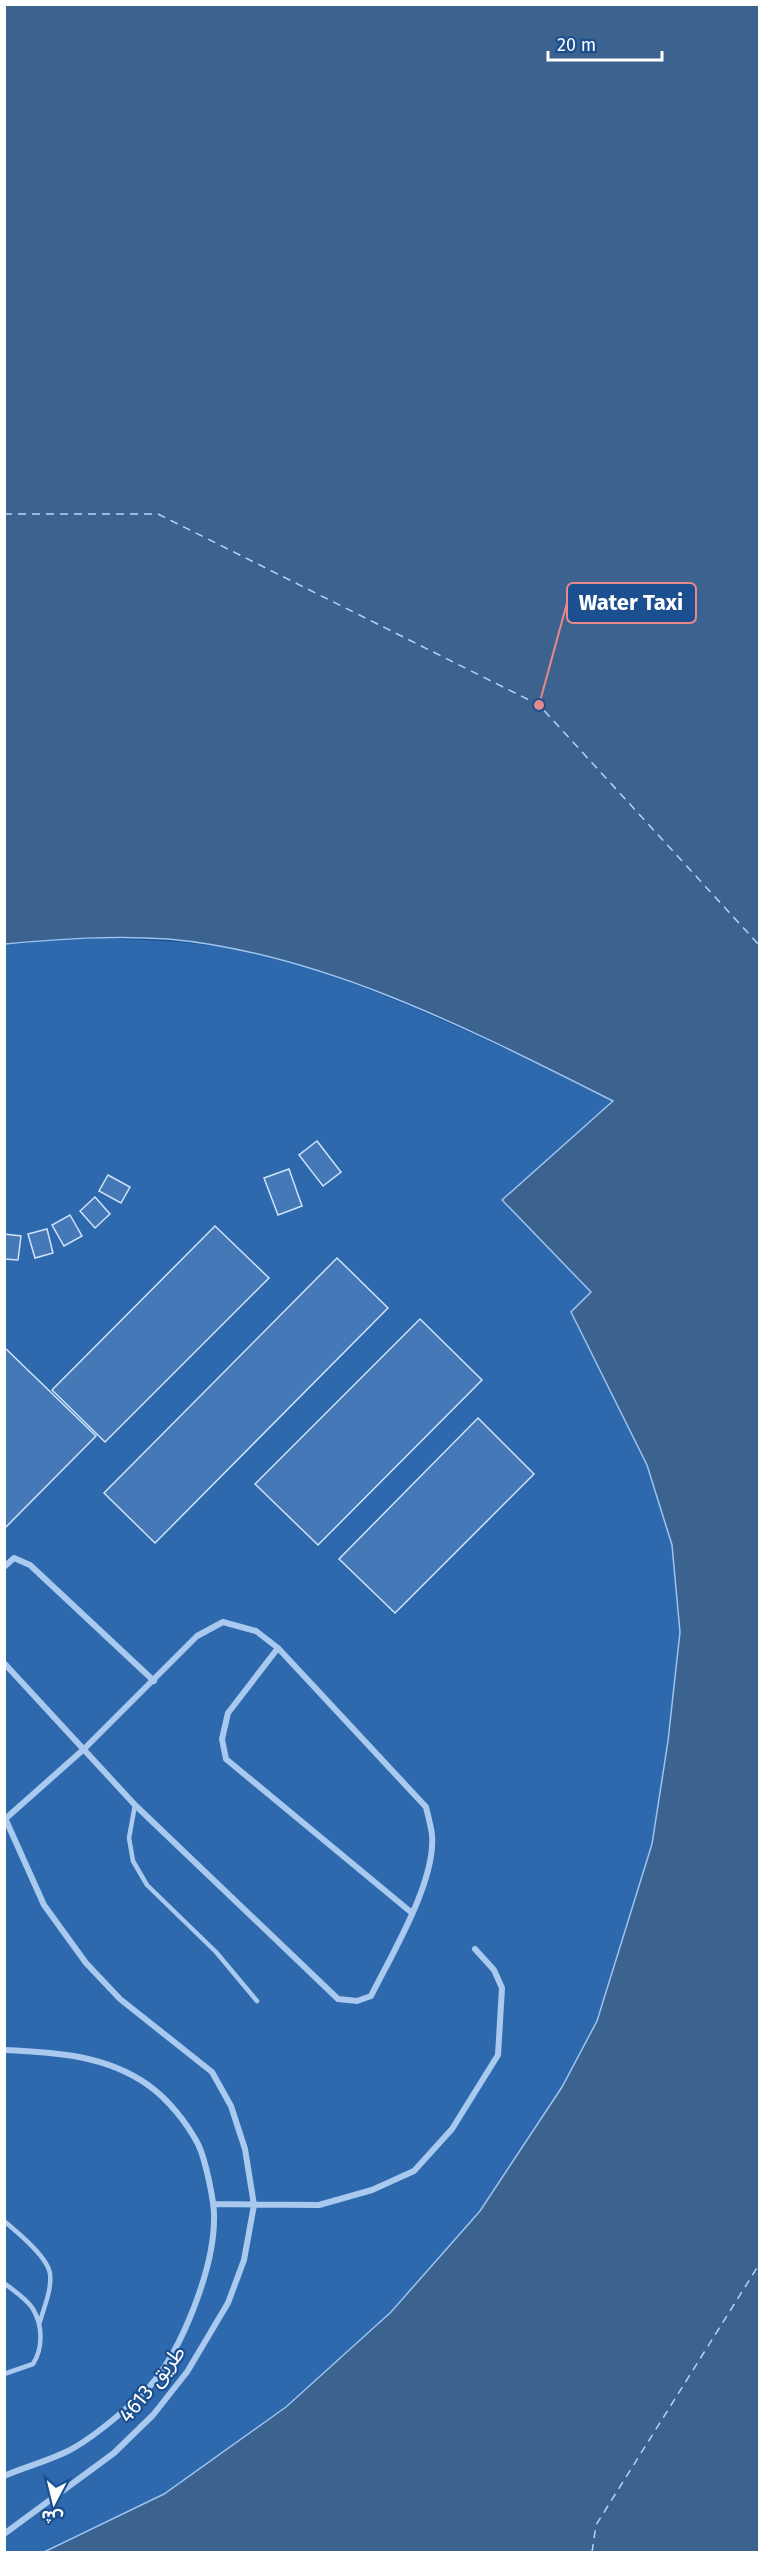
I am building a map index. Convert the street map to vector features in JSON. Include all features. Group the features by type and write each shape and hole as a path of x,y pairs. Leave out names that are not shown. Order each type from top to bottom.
{"street":[{"path":"4,1567 14,1558 30,1566 154,1681"},
{"path":"4,1664 84,1749 135,1805 338,1999 357,2001 371,1996 412,1913 428,1866 432,1836 426,1807 278,1648 256,1631 223,1622 197,1636 84,1749 5,1819"},
{"path":"278,1648 228,1713 222,1739 226,1758 412,1913"},
{"name":"طريق 4613","path":"4,2534 114,2453 153,2415 187,2372 228,2304 244,2260 254,2205 245,2149 231,2106 212,2072 120,1999 86,1963 45,1905 5,1819"},
{"path":"214,2204 319,2205 372,2190 414,2171 452,2129 498,2055 502,1988 494,1970 474,1948"},
{"path":"4,2050 68,2054 108,2064 148,2085 175,2110 198,2145 214,2204 209,2255 196,2303 178,2342 150,2386 102,2428 68,2452 4,2476"}],"lane":[{"path":"135,1805 129,1839 133,1861 147,1885 216,1952 257,2001"},
{"path":"4,2221 39,2254 50,2272 50,2287 39,2325"},
{"path":"4,2283 32,2308 39,2325 41,2339 39,2355 33,2364 4,2374"}],"shaded area":[{"path":"5,4 759,5 759,2552 44,2552 164,2494 286,2407 391,2312 480,2211 562,2087 597,2021 652,1844 668,1741 680,1632 672,1545 647,1465 571,1312 591,1292 502,1200 613,1101 453,1023 397,999 341,978 284,961 226,947 168,939 86,938 5,944"},
{"path":"71,938 207,945 252,952 305,966 418,1010 614,1101 502,1201 591,1292 571,1312 647,1465 672,1545 680,1632 668,1741 652,1844 597,2021 562,2087 480,2211 391,2312 286,2407 164,2494 44,2552 5,2552 5,944"}],"building":[{"path":"317,1141 341,1172 323,1186 299,1155"},
{"path":"289,1169 302,1206 278,1215 264,1178"},
{"path":"108,1175 130,1187 121,1203 99,1191"},
{"path":"95,1197 110,1214 95,1228 80,1211"},
{"path":"70,1215 82,1236 64,1246 52,1225"},
{"path":"215,1226 269,1278 105,1442 52,1390"},
{"path":"47,1229 53,1253 35,1258 28,1234"},
{"path":"4,1234 21,1236 18,1260 4,1259"},
{"path":"337,1258 388,1308 155,1543 104,1493"},
{"path":"420,1319 482,1380 318,1545 255,1484"},
{"path":"4,1347 96,1436 4,1529"},
{"path":"478,1418 534,1474 395,1613 339,1559"}],"ferry route":[{"path":"4,514 158,514 539,705 760,946"},
{"path":"592,2552 596,2525 760,2263"}],"place":[{"name":"Water Taxi","path":"539,705"}]}
